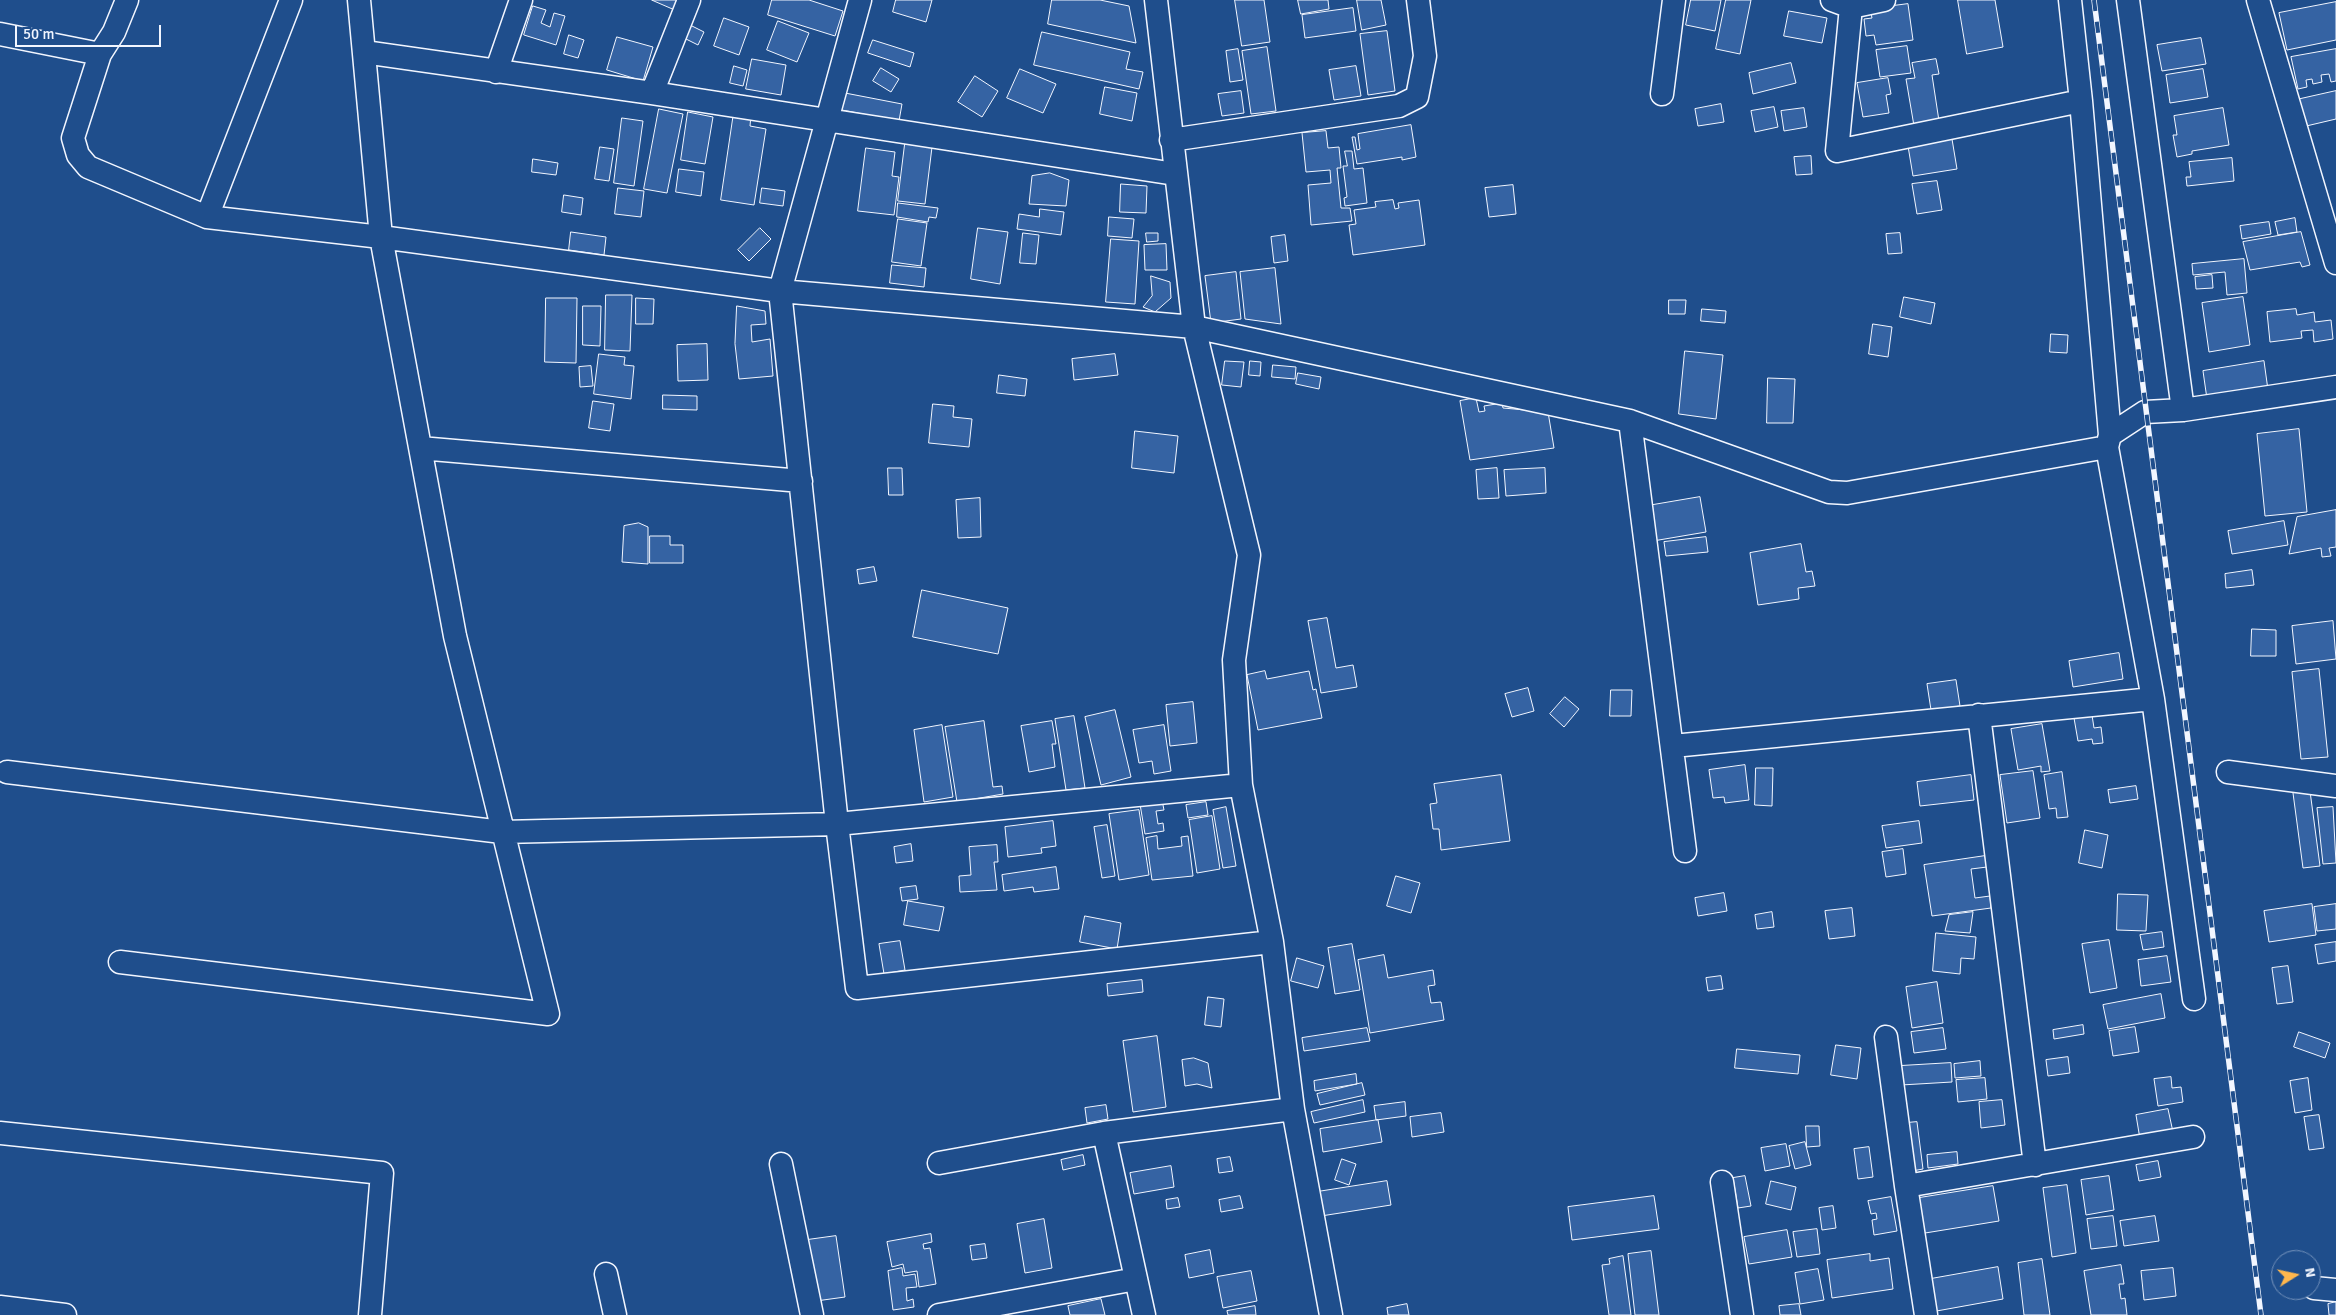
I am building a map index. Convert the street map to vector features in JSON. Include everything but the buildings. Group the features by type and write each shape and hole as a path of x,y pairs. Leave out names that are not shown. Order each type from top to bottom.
{"street":[{"path":"127,0 114,32 100,54 73,138 78,155 88,167 207,217 381,237 780,291 1194,327 1630,421 1829,492 1847,493 2109,441 2145,412 2183,410 2336,387"},
{"path":"207,217 291,0"},
{"path":"120,962 548,1014 455,636 381,237 359,0"},
{"path":"496,72 521,0"},
{"path":"652,93 689,0"},
{"path":"860,0 780,291 837,824 857,988 1272,942"},
{"path":"1156,0 1194,327 1249,555 1234,660 1241,785 1272,942 1293,1109 1331,1315"},
{"path":"1171,140 1399,106 1417,97 1424,56 1418,0"},
{"path":"1662,94 1674,0"},
{"path":"1884,0 1842,3 1837,151 2081,101"},
{"path":"2070,0 2081,101 2109,441 2154,699 2194,999"},
{"path":"2128,0 2183,410"},
{"path":"2258,0 2336,263"},
{"path":"0,34 100,54"},
{"path":"364,52 652,93 1175,174"},
{"path":"1630,421 1685,851"},
{"path":"420,448 801,481"},
{"path":"1673,746 1979,714 2154,699"},
{"path":"1979,714 2035,1165"},
{"path":"7,772 502,832 837,824 1241,785"},
{"path":"2228,772 2336,786"},
{"path":"1886,1037 1926,1315"},
{"path":"939,1163 1104,1133 1293,1109"},
{"path":"0,1133 382,1173 370,1315"},
{"path":"1104,1133 1144,1315"},
{"path":"1906,1186 2193,1137"},
{"path":"781,1164 812,1315"},
{"path":"1722,1182 1742,1315"},
{"path":"606,1274 615,1315"},
{"path":"939,1315 970,1312 1136,1279"},
{"path":"2321,1289 2336,1290"},
{"path":"0,1307 65,1315"}],"railway":[{"path":"2094,0 2261,1315"}]}
